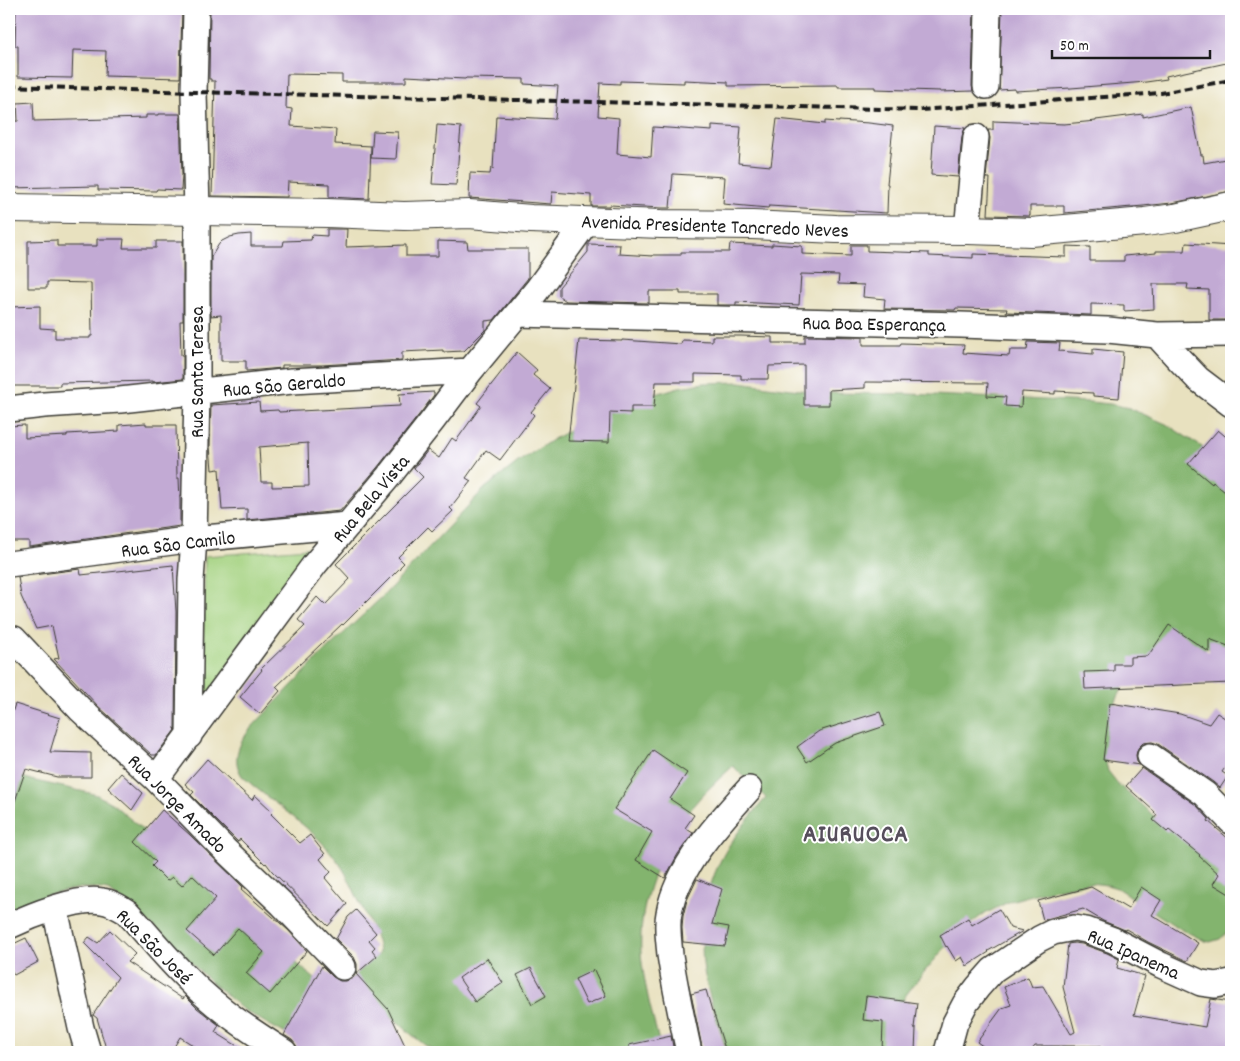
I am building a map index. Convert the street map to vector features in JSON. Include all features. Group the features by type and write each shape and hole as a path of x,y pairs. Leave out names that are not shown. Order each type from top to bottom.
{"street":[{"name":"Rua Santa Teresa","path":"189,736 190,589 194,540 197,391 197,212 194,92 196,9"},
{"path":"986,86 988,9"},
{"path":"967,230 976,137"},
{"name":"Avenida Presidente Tancredo Neves","path":"9,208 404,216 469,214 531,219 662,224 1031,232 1175,218 1231,206"},
{"name":"Rua Bela Vista","path":"156,779 315,564 537,290 588,221"},
{"name":"Rua Boa Esperança","path":"517,314 961,325 1108,330 1157,335 1231,334"},
{"path":"1157,335 1198,378 1231,404"},
{"name":"Rua São Geraldo","path":"9,409 120,400 292,381 470,371"},
{"name":"Rua São Camilo","path":"9,564 194,540 348,525"},
{"name":"Rua Jorge Amado","path":"11,639 80,708 156,779 343,967"},
{"path":"1150,756 1205,794 1230,817"},
{"path":"689,1052 670,956 667,923 670,906 681,878 699,849 714,828 749,790"},
{"name":"Rua São José","path":"9,926 75,902 101,900 114,904 127,912 184,975 203,993 252,1032 284,1052"},
{"path":"55,909 80,1028 88,1052"},
{"name":"Rua Ipanema","path":"947,1052 955,1023 978,987 993,970 1039,939 1053,932 1074,928 1086,930 1113,940 1201,983 1216,985 1231,982"}],"green space":[{"path":"740,382 824,393 909,394 1110,404 1129,408 1166,424 1216,456 1231,468 1231,642 1211,648 1189,649 1124,685 1116,701 1105,755 1108,771 1119,785 1231,878 1231,929 1220,939 1210,942 1205,941 1177,927 1117,888 1107,885 1087,883 1046,891 1010,901 981,916 944,949 906,995 895,1016 886,1052 727,1052 711,1002 704,971 702,943 705,914 708,895 718,865 732,841 766,798 733,766 702,796 686,816 658,867 645,904 641,939 642,963 648,997 662,1052 437,1052 412,1035 351,979 379,953 377,941 370,924 346,874 329,850 306,827 242,776 237,764 240,746 250,729 325,651 383,596 484,489 518,462 570,430 646,397 679,387 704,383"},
{"path":"320,547 202,710 205,556"},
{"path":"9,772 31,780 97,795 113,804 346,1006 315,1050 241,1008 211,982 160,932 108,890 80,888 65,891 47,895 9,910"}],"building":[{"path":"16,9 182,9 180,78 105,76 106,51 73,50 72,78 18,77 18,46 15,46"},
{"path":"210,9 974,9 973,91 940,92 875,89 875,87 838,87 838,85 728,86 728,82 684,80 684,83 620,81 620,84 600,83 598,116 619,118 617,154 651,157 653,127 712,131 712,125 741,127 738,163 771,166 777,119 825,124 825,121 839,121 893,126 887,184 887,213 769,206 768,208 723,204 725,177 673,174 670,208 661,208 610,205 591,206 591,195 552,192 551,204 469,198 470,173 490,174 491,168 493,169 496,116 555,119 558,86 524,84 524,79 406,76 406,82 342,82 342,75 287,74 286,108 292,109 291,126 336,129 335,144 371,146 369,199 329,197 329,184 288,182 287,197 212,196 215,81 209,79"},
{"path":"1002,9 1231,9 1231,62 1166,76 1167,79 1146,82 1071,88 999,90"},
{"path":"33,102 34,121 146,118 146,115 180,114 181,190 98,190 98,186 9,188 9,122 18,121 17,103"},
{"path":"1191,107 1204,163 1231,158 1231,191 1172,203 1143,206 1064,213 1064,206 1030,206 1030,216 988,215 990,178 986,178 990,138 988,130 993,130 993,121 1064,124 1143,114 1143,117"},
{"path":"437,125 461,127 456,185 432,184"},
{"path":"934,126 965,128 962,136 958,177 931,175"},
{"path":"373,131 398,132 396,159 371,158"},
{"path":"327,229 347,229 346,247 406,245 406,256 438,256 438,241 467,242 468,249 528,249 528,278 494,320 485,321 485,330 464,351 402,352 402,360 322,365 282,365 282,368 246,371 246,361 221,361 221,315 211,316 211,257 219,244 230,237 251,234 251,246 283,246 284,241 311,240 312,235 327,236"},
{"path":"97,239 124,239 123,248 156,248 156,241 183,241 183,321 180,321 183,379 153,382 60,383 60,386 9,386 9,307 40,306 40,328 55,329 55,338 90,338 92,336 91,283 47,282 47,288 28,288 28,241 57,240 57,246 97,246"},
{"path":"1186,243 1231,246 1231,320 1209,320 1209,290 1187,289 1188,284 1153,284 1154,309 1124,311 1124,305 1091,304 1091,315 1006,312 1007,309 884,309 885,299 863,297 864,285 838,284 839,275 801,274 799,305 736,302 736,305 717,305 717,294 680,294 680,291 649,291 649,303 566,301 559,296 559,287 588,252 588,244 620,245 619,254 653,256 681,255 681,252 729,252 730,244 772,246 772,244 802,246 802,254 851,256 851,245 867,245 867,251 929,253 929,256 973,258 973,254 1066,257 1066,246 1090,247 1090,261 1124,261 1124,256 1156,253 1156,251 1185,251"},
{"path":"712,336 772,337 772,343 805,343 805,336 863,337 863,345 900,345 901,343 964,345 963,353 1009,356 1010,350 1027,350 1028,342 1060,343 1059,351 1093,354 1093,349 1123,352 1119,398 1093,396 1093,393 1055,391 1055,394 1022,392 1021,407 1005,406 1006,397 987,396 988,383 865,382 865,388 829,390 829,405 804,405 804,365 769,366 768,379 741,379 741,375 695,374 695,382 656,382 654,407 631,407 631,413 610,412 609,442 568,441 579,340 622,340 681,344 682,340 712,341"},
{"path":"517,352 537,370 533,375 550,389 531,412 534,415 500,460 486,450 466,478 471,481 450,508 453,511 432,531 428,527 398,557 404,563 400,568 343,625 276,687 280,691 260,714 240,697 261,669 305,626 298,620 317,597 325,605 350,579 336,564 423,477 414,468 428,450 439,458 452,438 456,441 481,406 477,403"},
{"path":"434,392 434,395 422,411 377,468 340,511 247,520 247,509 222,510 219,469 212,470 210,446 211,405 259,402 260,411 278,410 279,412 400,406 399,394","holes":["308,443 309,486 272,487 272,482 261,482 259,447"]},
{"path":"146,423 146,425 176,425 180,526 29,547 29,541 9,541 9,451 11,451 9,426 25,425 25,438 119,431 119,425"},
{"path":"1218,430 1231,441 1231,497 1188,464"},
{"path":"173,565 176,612 175,730 156,755 152,755 98,706 54,659 59,658 52,626 36,629 21,596 18,577 80,569 81,575"},
{"path":"1169,625 1209,652 1209,639 1231,647 1231,683 1085,689 1084,672 1114,671 1114,664 1130,664 1130,657 1148,656"},
{"path":"1110,703 1180,714 1209,724 1217,713 1231,722 1231,759 1222,772 1228,776 1220,788 1158,744 1152,742 1143,743 1138,748 1136,755 1137,762 1140,765 1103,760"},
{"path":"15,704 60,718 50,752 91,753 91,777 57,777 26,769 12,810 9,809 9,722"},
{"path":"880,712 885,726 835,743 807,762 797,747 819,731"},
{"path":"653,750 687,773 670,799 694,815 685,828 693,833 678,854 665,878 636,860 652,832 614,809"},
{"path":"207,759 252,800 255,795 273,812 271,814 300,843 310,835 325,854 320,859 331,872 325,878 347,904 328,926 266,863 240,839 238,842 191,795 194,792 185,784"},
{"path":"1142,768 1196,805 1209,819 1208,821 1231,841 1231,895 1213,884 1219,874 1200,855 1169,830 1167,832 1153,820 1157,815 1155,812 1126,786"},
{"path":"121,773 143,793 132,810 108,788"},
{"path":"162,810 243,887 241,889 288,930 307,951 270,994 246,973 264,952 238,928 214,955 187,931 216,898 192,875 182,886 172,877 167,881 152,866 156,862 135,842"},
{"path":"697,879 722,889 712,924 729,927 725,946 683,942 683,916 687,900"},
{"path":"1091,887 1128,909 1141,887 1161,900 1152,915 1198,943 1187,961 1126,929 1103,921 1083,909 1043,920 1038,901"},
{"path":"999,909 1010,928 1023,931 988,951 967,966 962,957 956,961 940,935 968,918 972,925"},
{"path":"356,910 376,933 369,940 375,947 372,950 377,956 356,974 388,1009 408,1052 298,1052 292,1040 284,1035 322,966 340,981 353,978 357,971 354,957 336,939 348,917"},
{"path":"110,930 135,954 127,962 183,999 185,996 219,1025 215,1032 247,1052 204,1052 180,1037 171,1052 107,1052 97,1018 93,1015 118,977 84,943 89,937 98,943"},
{"path":"26,938 38,962 14,975 9,966 9,946"},
{"path":"1074,943 1107,953 1119,959 1117,968 1145,976 1134,1015 1205,1027 1211,999 1231,1002 1231,1052 1098,1052 1100,1046 1035,1046 1030,1052 991,1052 977,1042 1002,1008 1011,1005 1004,987 1028,977 1032,987 1043,986 1071,1034 1075,1032 1063,987 1068,944"},
{"path":"487,958 503,983 475,1002 459,978"},
{"path":"531,968 546,996 532,1004 517,975"},
{"path":"594,970 606,996 587,1004 575,979"},
{"path":"706,990 726,1052 703,1052 691,994"},
{"path":"866,996 917,1003 914,1028 916,1028 915,1052 882,1052 883,1022 863,1020"},
{"path":"671,1036 674,1052 629,1052 629,1045"}],"railway":[{"path":"9,86 920,110 1161,93 1231,80"}],"district":[{"name":"AIURUOCA","path":"856,832"}]}
